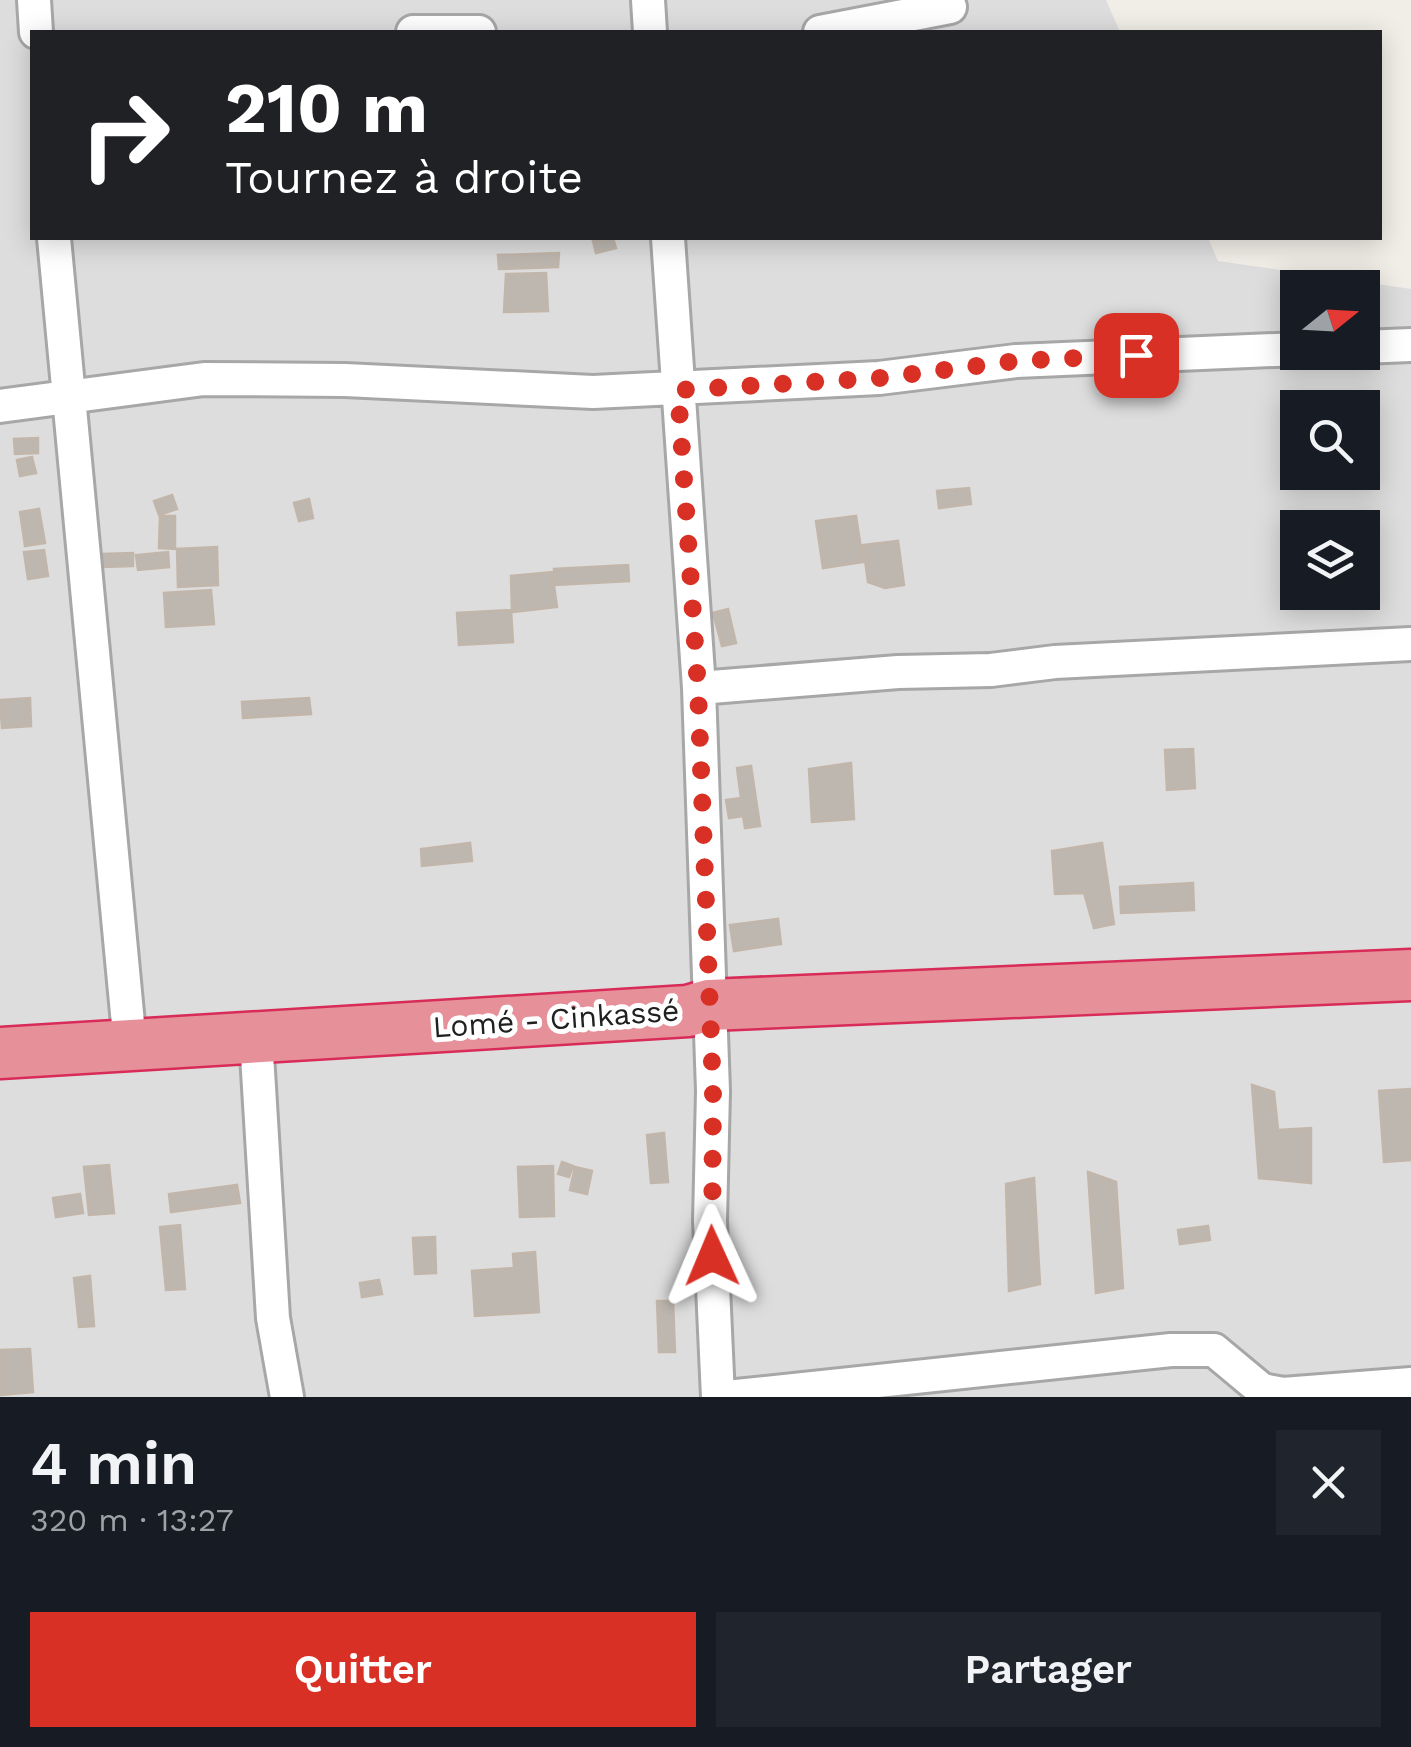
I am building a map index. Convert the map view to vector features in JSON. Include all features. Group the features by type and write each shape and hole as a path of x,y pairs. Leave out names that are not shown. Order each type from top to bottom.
{"highway":[{"name":"Lomé - Cinkassé","path":"0,1052 688,1011 709,1005 1411,974"}],"street":[{"path":"34,0 36,30"},
{"path":"648,0 650,30"},
{"path":"831,30 950,8"},
{"path":"54,240 130,1045"},
{"path":"668,240 698,688 709,1005 710,1221 718,1397"},
{"path":"1380,346 1411,345"},
{"path":"0,406 204,379 345,380 592,392 678,390 879,378 1016,361 1280,350"},
{"path":"698,688 898,672 991,670 1055,662 1411,644"},
{"path":"256,1038 273,1318 287,1397"},
{"path":"727,1397 1171,1350 1214,1350 1262,1390 1284,1394 1411,1384"}],"shaded area":[{"path":"0,0 1106,0 1119,30 30,30 30,240 1209,240 1218,261 1280,270 1280,370 1380,370 1380,285 1411,289 1411,1397 0,1397"}],"building":[{"path":"614,240 616,248 596,253 593,241"},
{"path":"559,253 558,267 499,269 498,255"},
{"path":"546,273 548,311 504,312 506,274"},
{"path":"38,438 38,453 15,454 14,439"},
{"path":"32,457 36,473 20,476 17,460"},
{"path":"969,488 971,504 939,508 937,491"},
{"path":"172,495 177,509 159,515 154,501"},
{"path":"309,499 313,518 299,521 294,503"},
{"path":"39,509 45,543 25,546 20,512"},
{"path":"160,516 175,516 175,549 159,548"},
{"path":"856,516 863,562 823,568 816,521"},
{"path":"898,541 904,585 885,588 868,582 863,545"},
{"path":"217,547 218,585 178,587 177,549"},
{"path":"44,550 48,576 28,579 24,552"},
{"path":"168,552 169,567 138,570 136,555"},
{"path":"133,553 133,566 102,567 102,554"},
{"path":"628,565 629,581 555,585 554,569"},
{"path":"552,572 557,607 512,612 511,576"},
{"path":"211,590 214,624 166,627 164,593"},
{"path":"728,609 736,643 722,646 713,613"},
{"path":"511,610 513,642 459,645 457,613"},
{"path":"30,698 31,726 2,728 0,700"},
{"path":"309,698 311,714 243,718 242,702"},
{"path":"1193,749 1195,788 1167,790 1165,750"},
{"path":"851,763 854,819 812,822 809,769"},
{"path":"751,766 760,826 745,828 743,816 729,818 726,800 741,798 737,768"},
{"path":"470,843 472,861 422,866 421,849"},
{"path":"1102,843 1114,924 1094,928 1084,893 1055,894 1052,851"},
{"path":"1193,883 1194,910 1121,913 1120,887"},
{"path":"778,919 781,944 734,951 730,925"},
{"path":"1252,1085 1274,1092 1278,1130 1311,1128 1311,1183 1259,1178"},
{"path":"1410,1089 1411,1160 1384,1162 1379,1091"},
{"path":"664,1133 668,1182 651,1183 647,1135"},
{"path":"562,1162 573,1166 569,1177 558,1174"},
{"path":"109,1165 114,1213 89,1215 84,1167"},
{"path":"553,1166 554,1216 520,1217 518,1167"},
{"path":"575,1167 592,1171 587,1194 570,1190"},
{"path":"1088,1172 1116,1182 1123,1288 1096,1293"},
{"path":"1034,1178 1040,1284 1009,1291 1006,1184"},
{"path":"237,1185 240,1203 171,1212 169,1194"},
{"path":"80,1194 83,1213 56,1217 53,1198"},
{"path":"180,1225 185,1289 166,1290 160,1227"},
{"path":"1208,1226 1210,1240 1180,1244 1178,1230"},
{"path":"435,1237 436,1273 415,1274 413,1238"},
{"path":"535,1252 539,1312 475,1316 472,1271 514,1268 513,1254"},
{"path":"90,1276 94,1326 79,1327 74,1278"},
{"path":"379,1280 382,1294 362,1297 360,1283"},
{"path":"657,1301 673,1301 675,1352 659,1352"},
{"path":"30,1349 33,1392 0,1395 0,1350"}],"route":[{"path":"712,1256 713,1091 698,688 678,390 879,378 1016,361 1136,355"}]}
